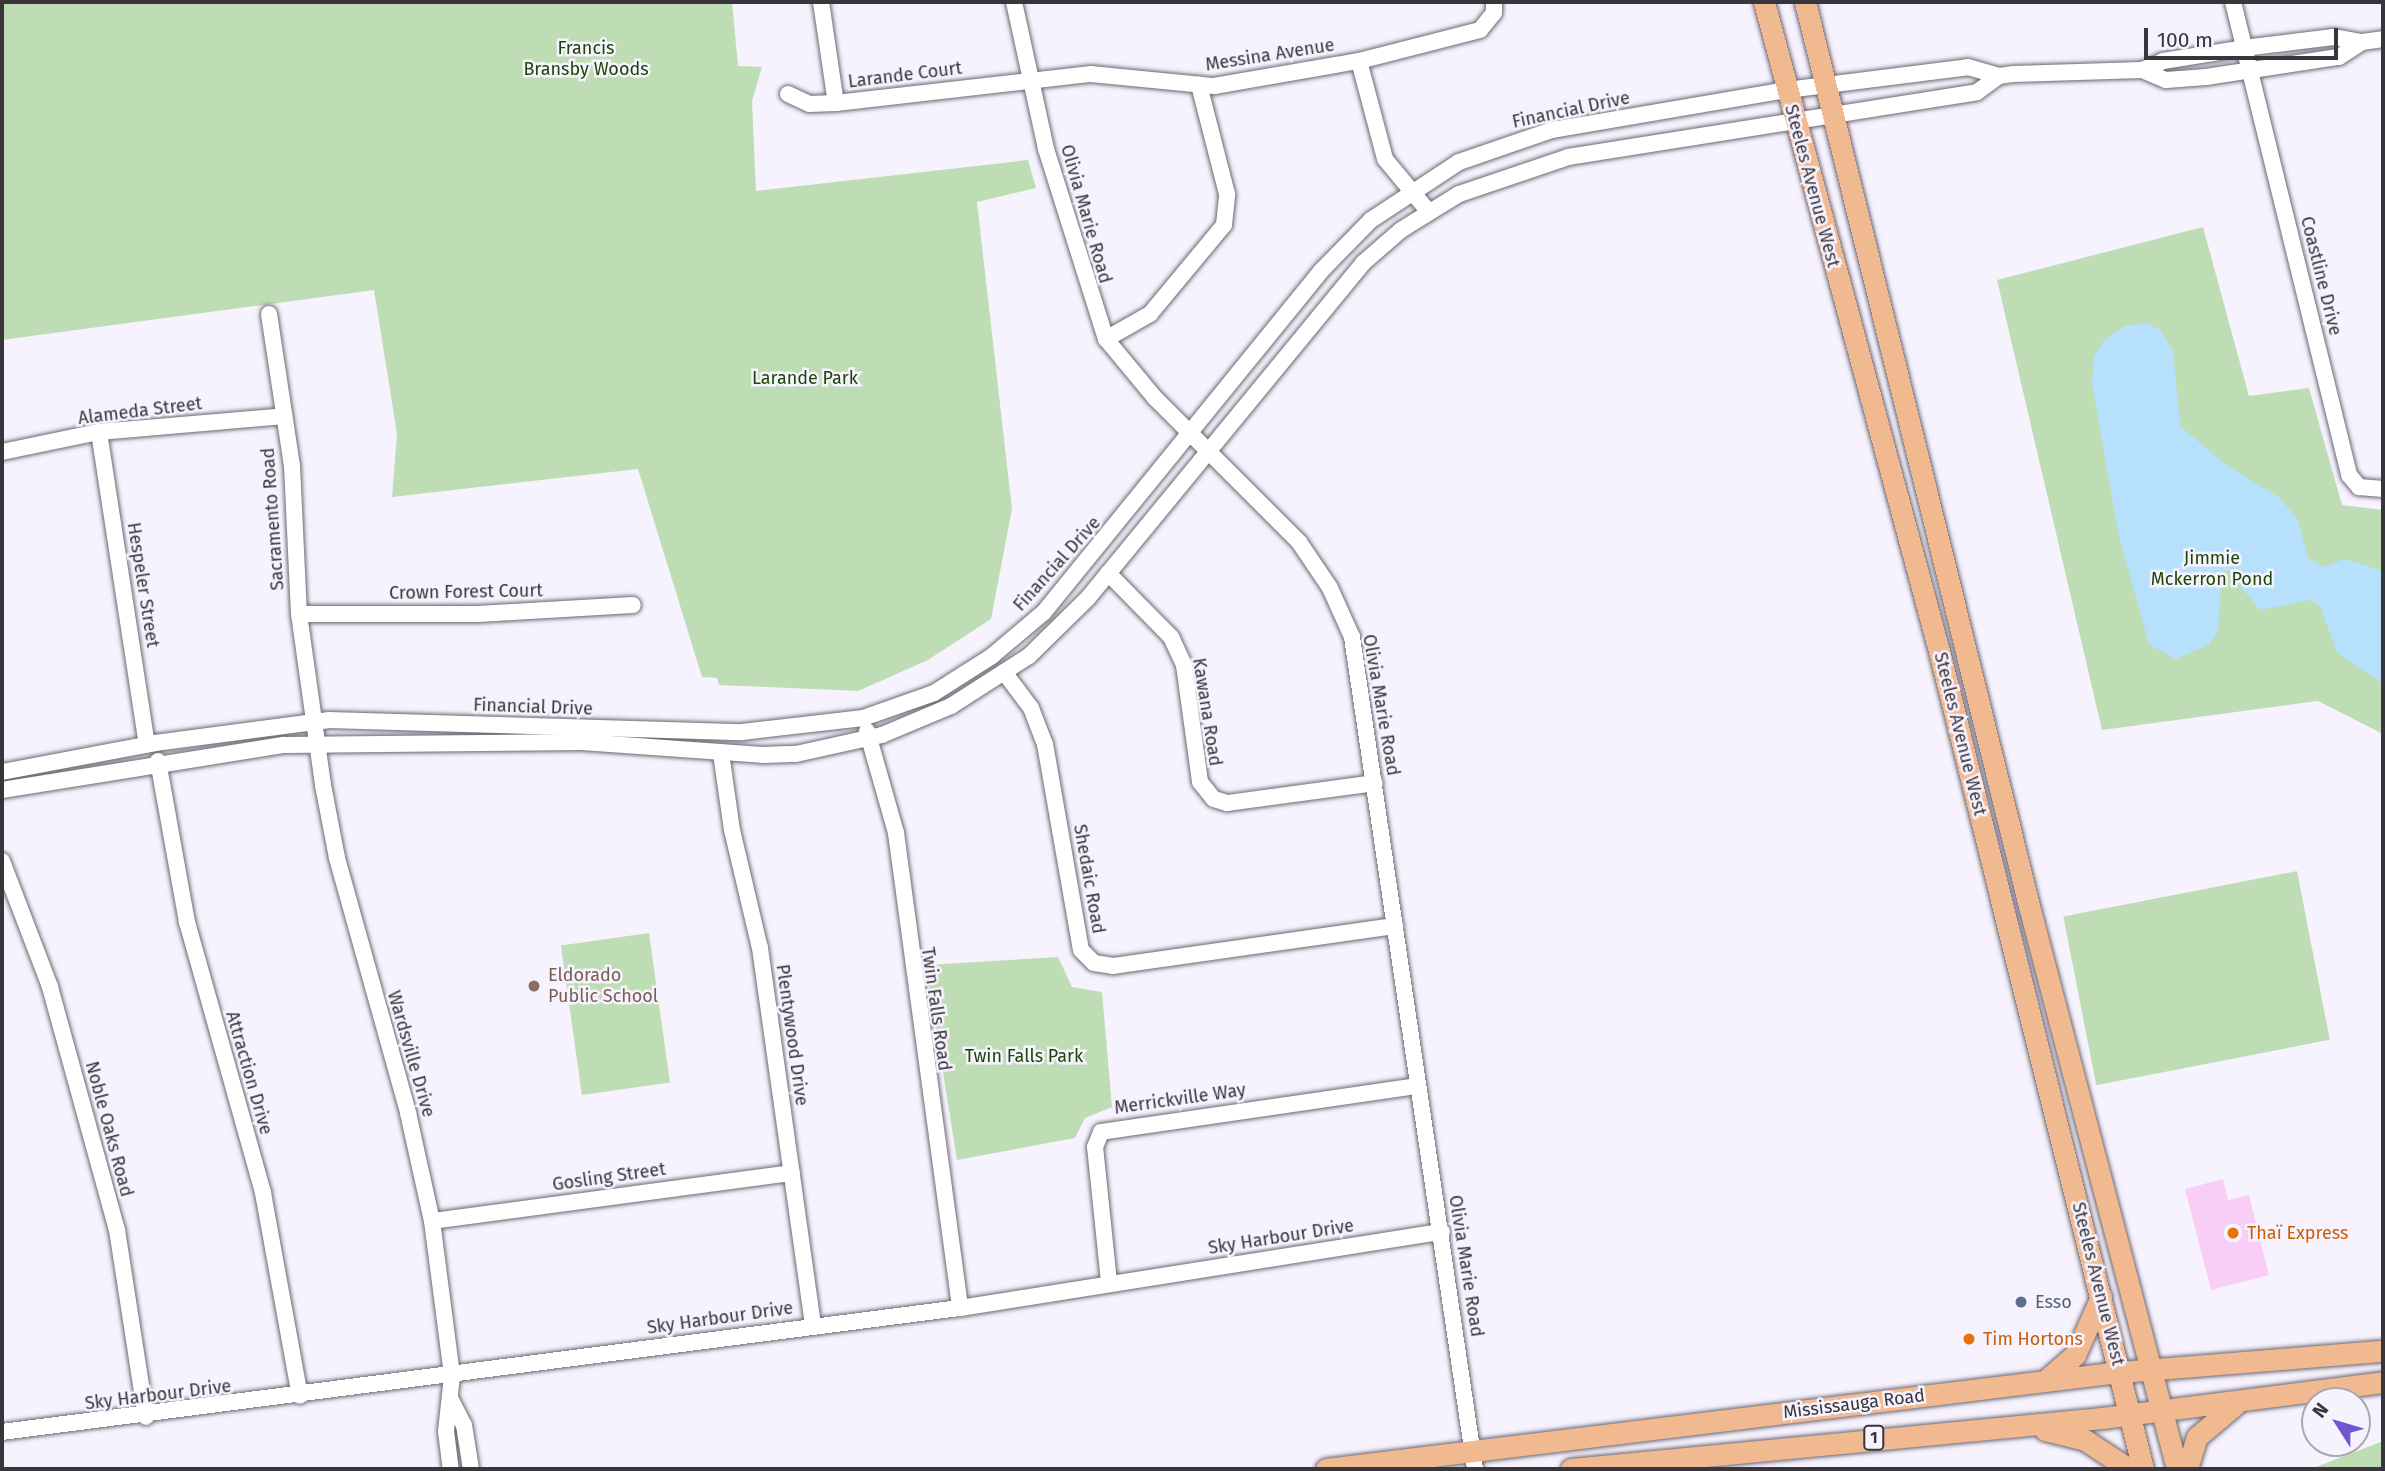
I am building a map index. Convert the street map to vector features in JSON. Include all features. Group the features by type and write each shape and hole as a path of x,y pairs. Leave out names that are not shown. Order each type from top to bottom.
{"main road":[{"name":"Steeles Avenue West","path":"1764,2 1942,664 2143,1469"},
{"name":"Steeles Avenue West","path":"1805,2 2029,906 2178,1469"},
{"path":"2043,1382 2074,1355 2101,1297"},
{"name":"Mississauga Road","path":"1326,1469 1473,1447 2120,1371 2383,1351"},
{"name":"Mississauga Road","path":"1572,1469 2008,1427 2240,1402 2383,1382"},
{"path":"2187,1469 2204,1427 2240,1402"},
{"path":"2008,1427 2085,1440 2129,1469"}],"street":[{"path":"821,2 836,103"},
{"name":"Olivia Marie Road","path":"1014,2 1029,78 1106,339 1125,367 1210,449 1299,542 1330,588 1352,637 1376,783 1417,1086 1442,1232 1475,1469"},
{"name":"Messina Avenue","path":"1029,78 1091,74 1199,85 1359,61 1480,30 1494,13 1494,2"},
{"name":"Coastline Drive","path":"2233,2 2349,475 2359,487 2383,489"},
{"name":"Financial Drive","path":"2,772 147,744 314,721 742,732 863,718 934,692 992,656 1044,612 1194,434 1321,271 1371,220 1459,162 1552,130 1787,90 1968,67 1999,76 2142,70 2163,61 2333,37 2362,43"},
{"name":"Financial Drive","path":"2142,70 2166,80 2250,71 2339,57 2362,43 2383,39"},
{"path":"1359,61 1385,159 1428,211"},
{"name":"Financial Drive","path":"2,790 158,761 317,743 582,742 722,753 796,754 869,738 951,706 1029,656 1108,573 1349,278 1428,211 1492,180 1568,157 1835,117 1977,92 1999,76"},
{"name":"Larande Court","path":"788,94 809,104 836,103 1029,78"},
{"path":"1106,339 1150,314 1224,225 1227,194 1199,85"},
{"name":"Sacramento Road","path":"270,314 292,466 299,614 314,721"},
{"name":"Alameda Street","path":"2,452 99,432 284,416"},
{"name":"Hespeler Street","path":"99,432 147,744"},
{"name":"Kawana Road","path":"1108,573 1171,636 1184,665 1200,782 1214,799 1227,803 1376,783"},
{"name":"Crown Forest Court","path":"299,614 478,614 633,605"},
{"name":"Shedaic Road","path":"1004,673 1031,708 1045,744 1081,950 1094,963 1113,966 1395,926"},
{"name":"Twin Falls Road","path":"863,718 896,833 960,1308"},
{"name":"Wardsville Drive","path":"314,721 337,858 408,1113 432,1221 452,1376 446,1431 451,1469"},
{"name":"Plentywood Drive","path":"722,753 732,830 760,948 813,1324"},
{"name":"Attraction Drive","path":"158,761 187,922 263,1192 300,1396"},
{"name":"Noble Oaks Road","path":"2,861 50,987 117,1230 146,1417"},
{"name":"Merrickville Way","path":"1109,1282 1095,1147 1101,1132 1417,1086"},
{"name":"Gosling Street","path":"432,1221 792,1173"},
{"name":"Sky Harbour Drive","path":"2,1432 146,1417 813,1324 960,1308 1109,1282 1442,1232"},
{"name":"Wardsville Drive","path":"451,1400 464,1425 471,1469"}],"green space":[{"path":"2,2 732,2 738,66 762,67 752,101 756,191 1028,160 1036,188 977,202 1012,509 991,619 928,660 858,691 719,685 717,678 702,677 638,469 392,497 397,434 374,290 2,340"},
{"name":"Jimmie Mckerron Pond","path":"2203,227 2249,396 2309,388 2342,505 2383,510 2383,734 2318,701 2102,730 1997,280"},
{"path":"2297,871 2330,1040 2096,1085 2063,916"},
{"path":"649,933 670,1083 582,1095 561,945"},
{"name":"Twin Falls Park","path":"1058,957 1072,987 1102,992 1112,1107 1085,1118 1075,1138 957,1160 926,965"},
{"path":"2383,1441 2383,1469 2311,1469 2342,1457 2371,1457 2371,1446"}],"water":[{"path":"2147,323 2160,330 2173,351 2180,426 2226,465 2280,498 2298,520 2308,558 2323,567 2345,559 2383,571 2383,684 2337,652 2320,606 2310,600 2260,610 2227,570 2222,574 2218,630 2209,645 2175,659 2149,644 2119,537 2092,384 2094,356 2105,339 2125,326"}],"building":[{"path":"2223,1179 2228,1200 2249,1195 2269,1275 2211,1290 2185,1189"}],"place":[{"name":"Eldorado Public School","path":"534,986"},
{"name":"Thaï Express","path":"2233,1233"},
{"name":"Esso","path":"2021,1302"},
{"name":"Tim Hortons","path":"1969,1339"}],"park label":[{"name":"Francis Bransby Woods","path":"586,59"},
{"name":"Larande Park","path":"805,378"}]}
